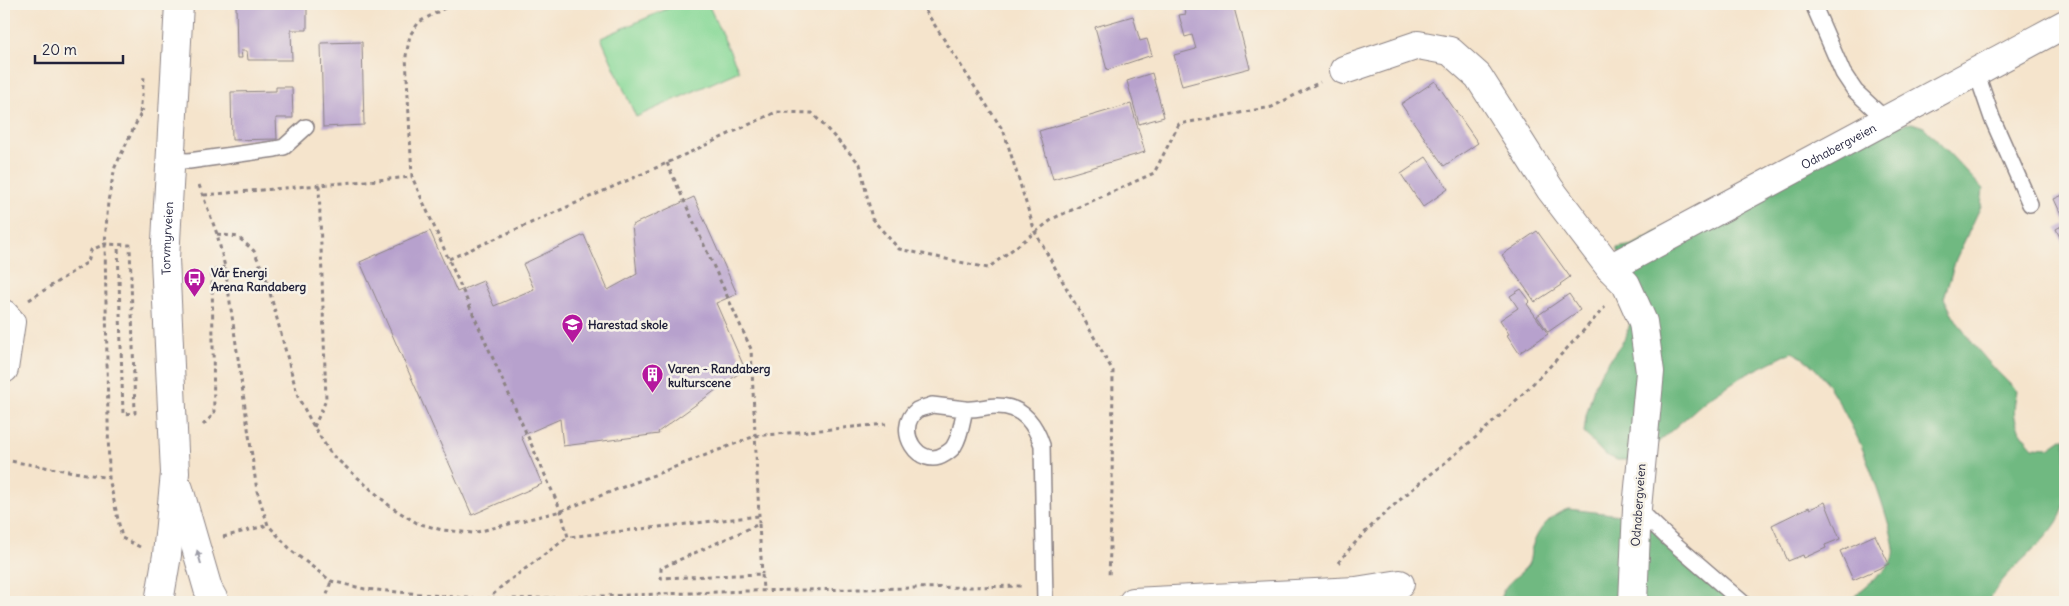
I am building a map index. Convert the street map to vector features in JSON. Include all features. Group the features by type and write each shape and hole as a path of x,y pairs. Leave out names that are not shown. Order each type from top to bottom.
{"street":[{"name":"Torvmyrveien","path":"159,602 167,555 175,473 164,259 179,160 179,4"},
{"name":"Odnabergveien","path":"1618,276 1886,120 2065,24"},
{"name":"Odnabergveien","path":"1344,70 1418,45 1450,51 1478,76 1550,189 1618,276 1643,322 1650,372 1637,508 1632,602"},
{"path":"4,369 8,318"},
{"name":"Torvmyrveien","path":"175,473 208,589 215,602"},
{"path":"1133,602 1356,591 1400,584"}],"lane":[{"path":"1813,4 1843,73 1855,91 1886,120"},
{"path":"1973,73 1981,86 1992,118 2030,204"},
{"path":"179,160 284,147 306,127"},
{"path":"965,408 954,448 941,457 926,457 913,450 907,436 908,422 918,410 932,405 965,408 978,410 998,406 1015,410 1028,418 1037,429 1042,445 1045,602"},
{"path":"1637,508 1669,540 1742,602"}],"path":[{"path":"452,4 420,22 410,35 406,56 412,177 561,510 568,537"},
{"path":"921,4 1004,132 1035,232 1113,371 1112,489 1108,578"},
{"path":"448,259 667,163 776,112 812,113 860,164 872,219 899,249 988,268 1054,218 1154,173 1179,124 1272,107 1344,70"},
{"path":"140,116 115,167 108,200 105,244 109,478 122,538 141,548"},
{"path":"179,160 204,196 216,234 224,267 257,491 268,525 293,552 331,581 365,589 487,600 763,591 1046,586"},
{"path":"667,163 751,349 763,591"},
{"path":"204,196 412,177"},
{"path":"314,427 326,400 318,185"},
{"path":"216,234 238,237 254,251 266,278 298,396 331,454 390,507 417,523 442,530 473,533 561,510 755,436 908,422"},
{"path":"8,318 28,301 88,262 91,250 105,244 130,245 135,413 123,414 118,245"},
{"path":"202,416 202,425 214,414 212,271 224,267"},
{"path":"1331,592 1335,565 1349,548 1405,495 1482,432 1534,384 1618,276"},
{"path":"4,460 109,478"},
{"path":"487,600 502,586 568,537 759,516"},
{"path":"759,524 661,568 661,578 762,574"},
{"path":"214,539 268,525"},
{"path":"325,602 331,581"}],"green space":[{"path":"678,4 708,4 739,71 636,117 601,38"},
{"path":"1859,116 1869,125 1883,127 1912,123 1924,127 1983,189 1981,206 1956,259 1944,298 1976,348 2017,391 2014,408 2016,422 2022,434 2033,447 2049,448 2065,437 2066,495 2061,516 2053,529 2006,577 1996,589 1989,602 1849,602 1886,568 1894,555 1894,547 1868,462 1842,408 1829,386 1817,371 1792,352 1741,377 1706,400 1654,446 1631,460 1617,460 1604,454 1584,433 1586,416 1594,387 1601,372 1626,337 1638,295 1617,248 1633,245 1850,128"},
{"path":"1568,509 1639,517 1737,602 1500,602 1506,586 1528,564 1532,547 1541,529 1550,519"}],"building":[{"path":"236,4 307,4 307,30 291,30 292,60 248,60 247,51 241,51 242,58 237,58"},
{"path":"1184,4 1233,4 1250,68 1182,86 1174,55 1196,49 1192,35 1185,37 1179,15 1186,14"},
{"path":"1133,16 1140,41 1147,39 1152,55 1107,70 1095,27"},
{"path":"362,42 364,125 323,127 321,43"},
{"path":"1152,73 1164,117 1139,124 1127,81"},
{"path":"1435,81 1478,143 1444,166 1401,104"},
{"path":"276,87 292,87 293,118 276,118 277,139 232,140 231,92 276,91"},
{"path":"1131,104 1145,152 1053,179 1039,131"},
{"path":"1426,157 1448,189 1423,207 1401,174"},
{"path":"2065,194 2065,223 2054,199"},
{"name":"Harestad skole","path":"694,197 737,294 716,303 745,369 658,432 659,434 563,446 560,419 521,436 542,484 472,515 360,262 430,231 457,292 483,281 494,306 534,289 523,264 584,235 608,290 637,274 632,225"},
{"path":"2065,224 2065,248 2056,229"},
{"path":"1537,231 1570,277 1535,302 1502,255"},
{"path":"1521,289 1530,301 1527,304 1548,334 1519,353 1500,320 1518,308 1510,296"},
{"path":"1569,294 1580,310 1548,332 1537,316"},
{"path":"1825,502 1840,539 1825,545 1826,548 1804,558 1803,555 1788,561 1772,525 1809,507 1810,509"},
{"path":"1875,535 1889,564 1853,580 1840,551"}],"place":[{"name":"Vår Energi Arena Randaberg","path":"195,298"},
{"name":"Harestad skole","path":"572,343"},
{"name":"Varen - Randaberg kulturscene","path":"652,394"}]}
